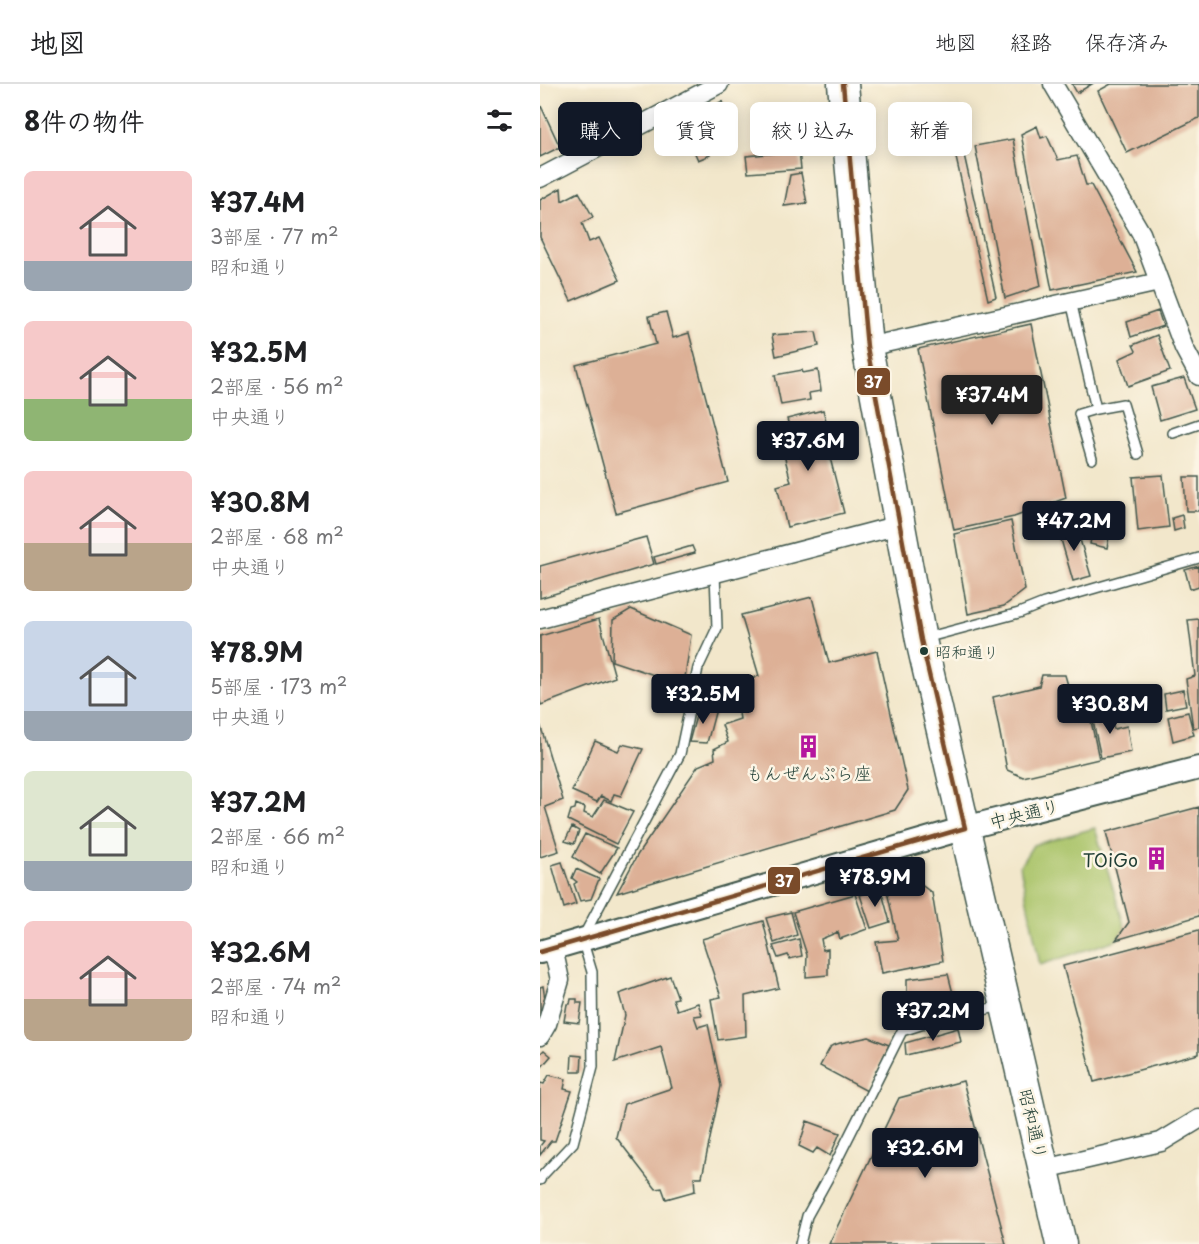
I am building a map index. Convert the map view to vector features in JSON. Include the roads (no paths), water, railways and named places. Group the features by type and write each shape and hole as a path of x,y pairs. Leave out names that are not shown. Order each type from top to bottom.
{"highway":[{"name":"昭和通り","path":"843,84 867,347 899,525 921,639 1061,1244"}],"street":[{"path":"540,178 719,84"},
{"path":"1053,84 1141,233 1184,348 1199,376"},
{"path":"867,347 1159,282"},
{"path":"540,619 899,525"},
{"name":"中央通り","path":"546,950 964,828 1199,768"},
{"path":"540,1035 547,1024 560,980 546,950"},
{"path":"1045,1169 1161,1142 1199,1119"}],"lane":[{"path":"1071,302 1096,409"},
{"path":"1092,459 1079,414 1123,404 1138,454"},
{"path":"1173,433 1199,424"},
{"path":"921,639 1019,613 1044,603 1199,558"},
{"path":"540,1180 573,1143 593,1067 592,972 582,939 680,754 698,668 717,628 715,573"},
{"path":"800,1244 807,1216 902,1031 930,1022 1006,1005"}],"place":[{"name":"昭和通り","path":"924,651"},
{"name":"もんぜんぷら座","path":"809,746"},
{"name":"TOiGo","path":"1156,859"}]}
